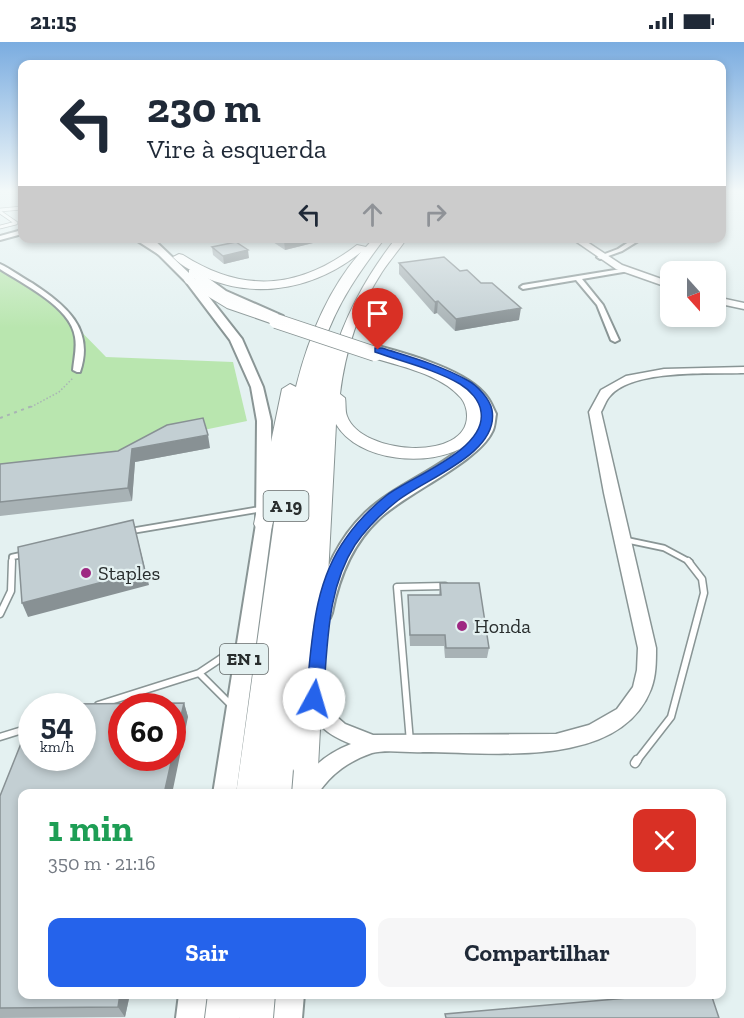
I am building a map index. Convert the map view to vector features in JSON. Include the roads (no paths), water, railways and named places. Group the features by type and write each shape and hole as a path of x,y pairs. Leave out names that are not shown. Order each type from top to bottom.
{"highway":[{"path":"172,257 214,279 231,283 263,285 294,282 319,276 338,266 365,243"},
{"name":"A 19","path":"251,789 289,476 305,376 315,345 334,302 346,280 376,243"},
{"name":"A 19","path":"277,789 306,470 322,369 338,321 353,288 387,243"},
{"path":"305,767 308,687 331,388 365,288 398,243"},
{"path":"263,517 286,405 305,341 330,288 357,250"},
{"path":"190,280 232,305 377,352 433,374 464,392 471,400 477,416 475,424 468,435 451,447 420,453 389,451 363,442 350,434 337,414 337,366"},
{"path":"222,1018 224,999"},
{"path":"256,1018 258,999"}],"main road":[{"name":"EN 1","path":"153,243 211,287 276,318"},
{"name":"EN 1","path":"162,243 236,339 257,387 265,434 263,517 225,789"},
{"path":"305,789 305,767 326,596 338,563 368,520 392,498 466,452 483,436 488,420 485,403 466,383 435,369 377,352"},
{"path":"190,1018 192,999"},
{"path":"288,1018 290,999"}],"street":[{"path":"145,243 172,257"},
{"path":"582,243 600,257 627,270 660,282"},
{"path":"600,257 632,243"},
{"path":"0,266 60,307 74,323 80,347 77,370"},
{"path":"523,287 627,270"},
{"path":"578,278 600,304 615,340"},
{"path":"726,302 744,306"},
{"path":"314,699 323,717 338,730 373,744 556,743 605,728 622,716 637,701 645,686 648,669 647,648 621,540 595,412 605,393 630,378 647,374 744,370"},
{"path":"309,789 322,770 335,760 373,744"}],"lane":[{"path":"127,532 263,517"},
{"path":"621,540 648,543 675,552 694,567 704,582 704,593 671,717 635,763"},
{"path":"0,614 11,591 12,558 35,552"},
{"path":"410,744 397,587 452,586"},
{"path":"96,706 199,673 247,641"},
{"path":"199,673 237,710"},
{"path":"0,737 18,731"}],"place":[{"name":"Staples","path":"86,573"},
{"name":"Honda","path":"462,626"}]}
